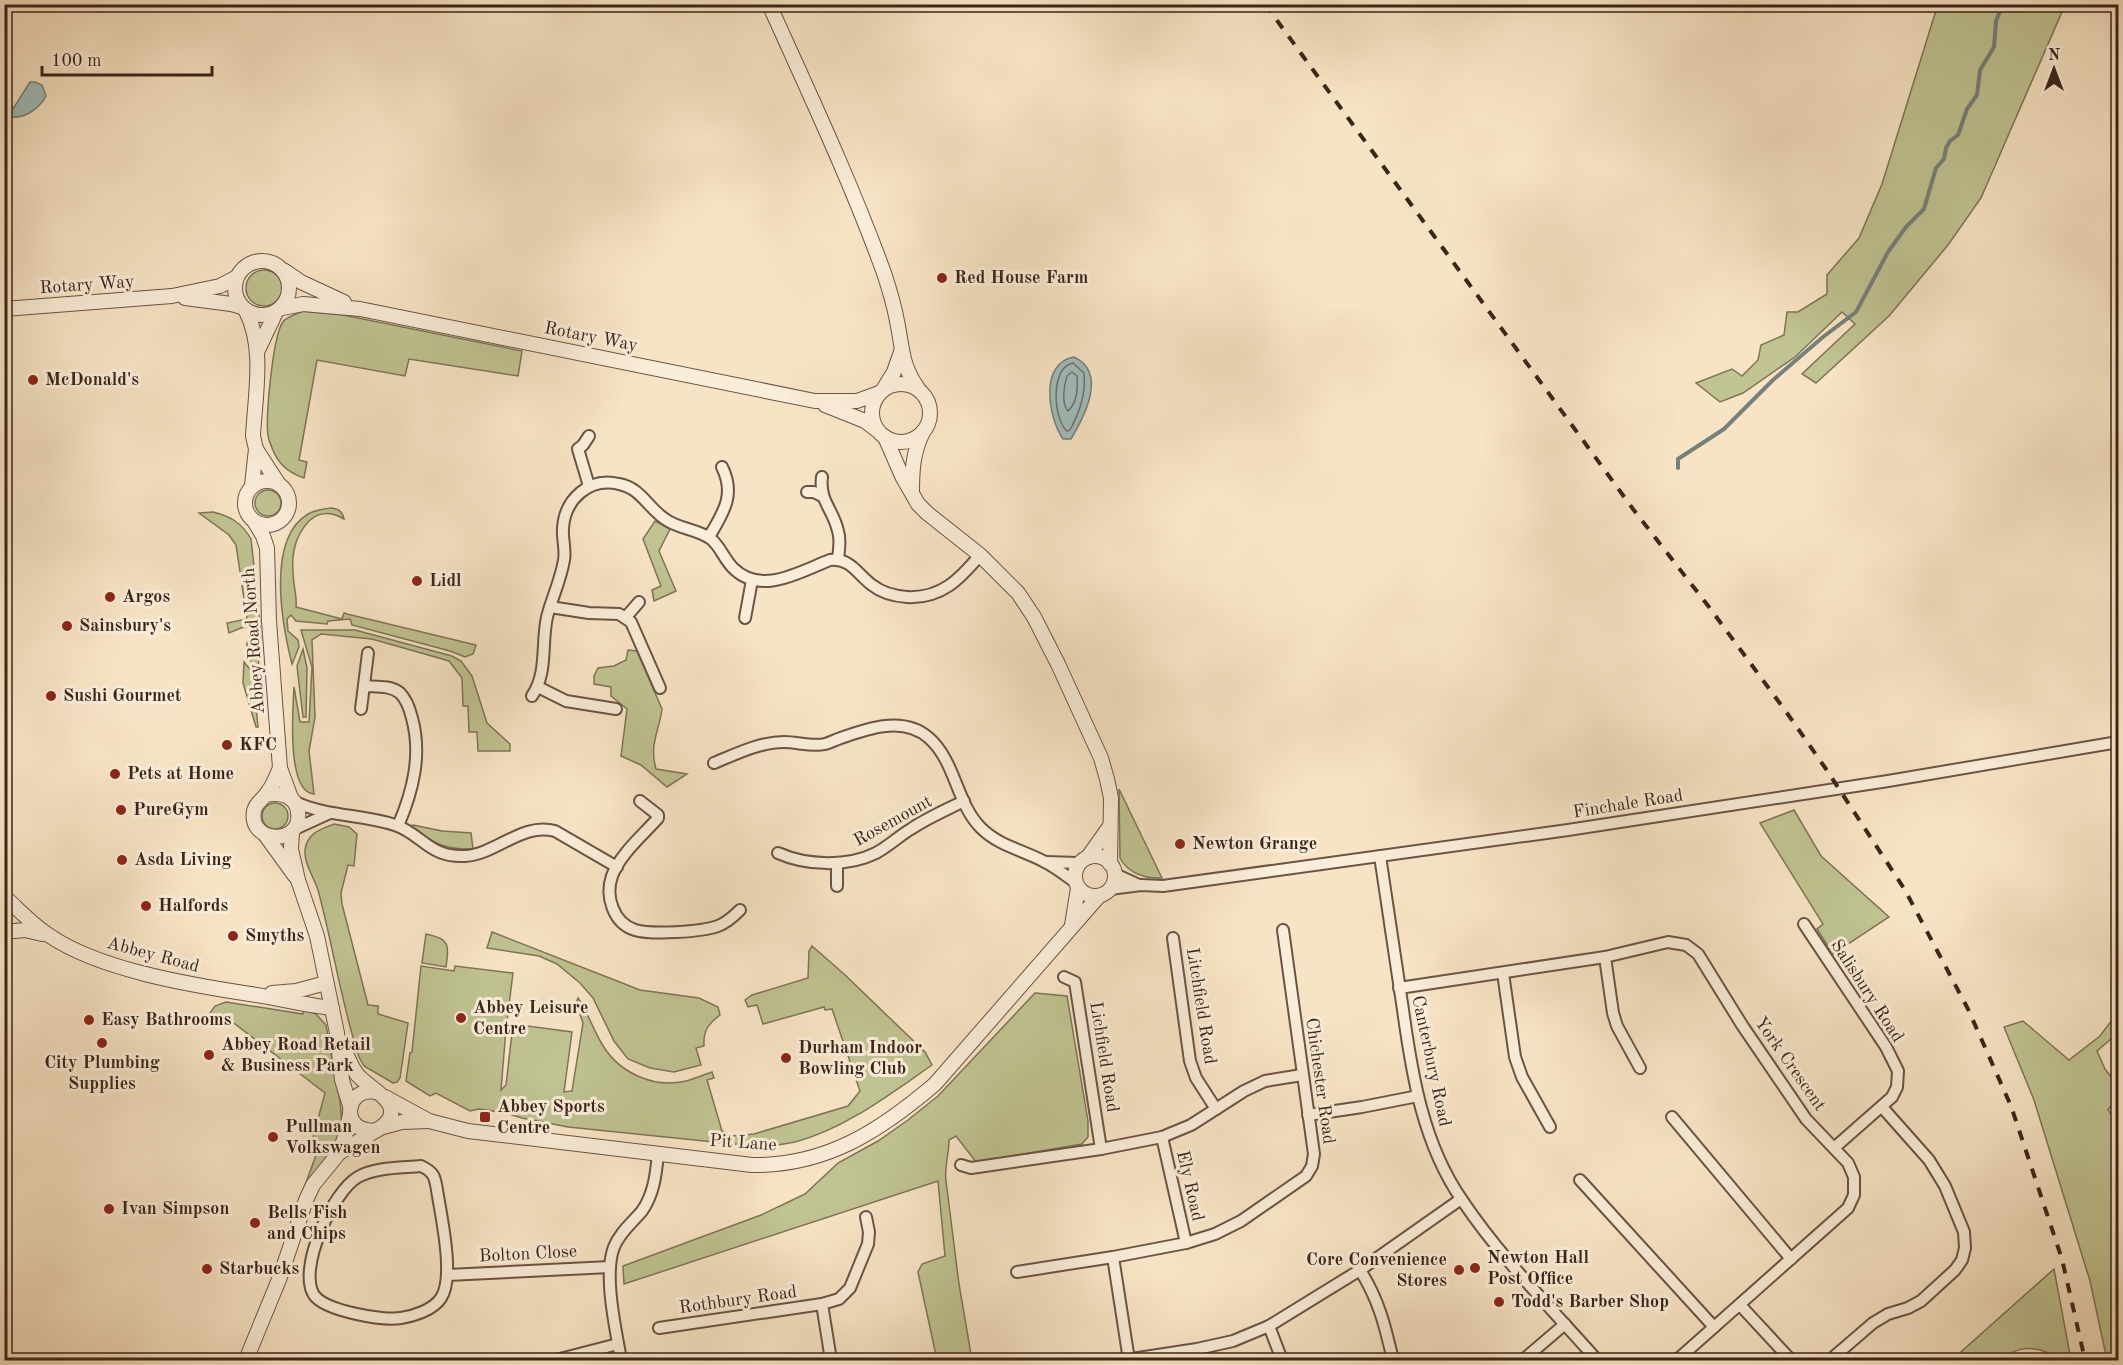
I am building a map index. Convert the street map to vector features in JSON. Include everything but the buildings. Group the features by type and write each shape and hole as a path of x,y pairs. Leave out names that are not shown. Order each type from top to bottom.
{"street":[{"path":"769,4 847,181 884,274 898,322 901,351 908,371 926,397 930,407 930,417 916,446 912,462 912,494"},
{"path":"256,449 288,494 290,502 288,513 282,520 270,525 262,525 254,521 248,515 244,500 252,485 256,449 253,436 257,352 252,322 236,298 234,288 243,268 252,262 263,261 274,263 282,269 290,284 287,301 279,310 257,352"},
{"name":"Rotary Way","path":"282,269 331,297 360,309"},
{"name":"Rotary Way","path":"4,309 172,296 220,286 237,277"},
{"name":"Rotary Way","path":"172,296 231,304 244,309"},
{"name":"Rotary Way","path":"279,310 303,304 360,309 815,401 865,421 882,434"},
{"path":"244,309 261,316 279,310"},
{"path":"714,763 765,744 782,742 827,744 880,726 903,725 928,736 940,750 972,818 993,838 1011,849 1044,862 1091,896 1105,892 1114,882 1110,826 1111,798 1101,758 1034,617 1018,593 980,555 927,513 912,494 882,434 874,423 872,412 874,402 894,372 901,351"},
{"path":"881,392 891,385 901,383 919,390"},
{"name":"Rotary Way","path":"815,401 857,401 881,392"},
{"path":"882,434 895,441 906,441 916,438 924,431"},
{"path":"578,449 589,436"},
{"path":"567,444 578,449 589,486"},
{"path":"709,537 724,511 734,483 722,467"},
{"path":"822,477 822,496 839,532 838,559"},
{"path":"252,485 270,480 278,483"},
{"path":"616,709 566,701 535,692 543,670 547,620 564,560 564,518 577,495 589,486 603,483 625,485 634,490 663,519 709,537 730,565 752,580 776,581 838,559 852,566 882,591 895,596 929,596 952,585 980,555"},
{"path":"807,492 814,492 822,496"},
{"name":"Abbey Road North","path":"267,548 282,520"},
{"name":"Abbey Road North","path":"254,521 267,548 269,621 280,768 292,800"},
{"path":"745,618 752,580"},
{"path":"626,617 639,602"},
{"path":"550,607 589,613 611,612 626,617 631,622 660,688"},
{"path":"361,709 368,653"},
{"path":"364,686 391,688 400,694 410,712 416,733 418,750 415,770 408,802 398,826"},
{"name":"Finchale Road","path":"1105,892 1141,885 1163,886 1568,830 1888,781 2118,742"},
{"path":"280,768 266,795 255,808 254,815 256,825 298,880"},
{"path":"266,795 276,793 330,813 398,826 437,851 464,856 475,854 529,831 545,828 555,831 617,867"},
{"path":"292,800 298,810 298,821 293,830 291,849 298,880 317,936 337,1033 342,1080 355,1124 365,1130 402,1122 429,1121"},
{"path":"640,801 658,815 658,818 617,867 609,889 612,908 624,924 642,931 694,932 738,917"},
{"name":"Rosemount","path":"778,853 804,861 837,863 858,860 875,854 927,819 964,801"},
{"path":"266,836 278,838 330,813"},
{"path":"1071,927 1077,885 1076,869 1110,826"},
{"name":"Canterbury Road","path":"1380,856 1399,988 1418,1096 1429,1134 1443,1167 1461,1199 1533,1288 1597,1360"},
{"path":"1044,862 1100,857 1113,869"},
{"name":"Rosemount","path":"837,863 837,886"},
{"name":"Finchale Road","path":"1113,869 1141,885"},
{"name":"Pit Lane","path":"429,1121 468,1131 752,1165 776,1165 826,1154 859,1139 909,1107 935,1084 1054,950 1071,927 1105,892"},
{"path":"4,930 10,918 11,907 6,898"},
{"name":"Abbey Road","path":"6,898 50,937 70,948 108,963 202,987 332,1008"},
{"name":"Salisbury Road","path":"1804,924 1886,1047 1898,1071 1897,1087 1892,1097 1834,1148"},
{"name":"Abbey Road","path":"4,930 25,930 50,937"},
{"name":"Chichester Road","path":"1017,1272 1186,1243 1215,1234 1241,1221 1306,1176 1312,1166 1314,1154 1283,930"},
{"name":"Litchfield Road","path":"1173,938 1190,1061 1196,1078 1216,1109"},
{"name":"York Crescent","path":"1399,988 1605,957 1668,942 1686,945 1698,954 1742,1025 1806,1119 1848,1163 1854,1178 1854,1195 1848,1208 1677,1360"},
{"path":"1605,957 1617,1026 1640,1068"},
{"path":"1503,973 1519,1067 1526,1085 1550,1127"},
{"name":"Lichfield Road","path":"1065,977 1075,982 1101,1149"},
{"name":"Abbey Road","path":"250,994 289,992 326,983"},
{"path":"337,1033 356,1074 388,1102 390,1115 380,1128 339,1153"},
{"path":"961,1165 971,1168 1101,1149 1162,1137 1191,1125 1244,1091 1265,1081 1302,1075"},
{"path":"246,1360 280,1277 306,1200 313,1185 339,1153 353,1100 362,1092 374,1091 429,1121"},
{"path":"1308,1115 1418,1096"},
{"path":"1830,1360 1888,1314 1922,1301 1955,1270 1962,1260 1965,1248 1964,1232 1945,1186 1929,1160 1882,1107"},
{"path":"1672,1117 1791,1259"},
{"name":"Ely Road","path":"1162,1137 1186,1243"},
{"path":"621,1360 610,1267 612,1254 619,1236 642,1210 651,1192 658,1154"},
{"path":"421,1166 431,1170 435,1177 448,1275 441,1298 432,1307 412,1316 399,1318 385,1318 332,1308 319,1301 313,1294 311,1285 316,1240 342,1194 356,1178 370,1172 421,1166"},
{"path":"1580,1180 1714,1328"},
{"path":"1113,1257 1127,1360 1197,1349 1233,1341 1269,1326 1360,1270 1461,1199"},
{"name":"Rothbury Road","path":"659,1328 822,1304 839,1299 850,1288 868,1244 869,1232 866,1217"},
{"name":"Bolton Close","path":"448,1275 610,1267"},
{"path":"1360,1270 1373,1291 1383,1315 1393,1360"},
{"name":"Rothbury Road","path":"822,1304 831,1360"},
{"path":"1740,1305 1791,1360"},
{"path":"1523,1360 1565,1324"},
{"path":"1269,1326 1282,1360"},
{"path":"556,1360 618,1344"}],"green space":[{"path":"1938,4 2065,5 1981,198 1948,245 1889,316 1816,383 1802,374 1855,324 1842,312 1795,357 1743,393 1720,402 1696,383 1732,369 1742,376 1758,360 1761,345 1784,335 1787,312 1798,312 1827,294 1827,275 1859,238 1882,184"},
{"path":"264,270 277,275 282,288 277,301 264,306 251,301 246,288 251,275"},
{"path":"303,311 343,315 522,351 518,376 409,359 405,376 317,360 299,460 307,462 304,478 291,472 278,459 269,440 268,431 270,380 279,330 284,320"},
{"path":"268,490 277,494 281,503 277,512 268,516 259,512 255,503 259,494"},
{"path":"331,508 340,511 344,519 330,514 317,515 303,528 296,543 293,567 296,607 342,619 344,613 476,645 473,654 465,657 352,625 350,619 328,621 327,624 296,621 291,615 287,619 288,631 298,640 299,647 292,664 284,627 280,583 286,542 295,526 308,514"},
{"path":"213,512 235,521 251,539 261,632 258,670 247,657 247,643 257,632 256,625 229,633 227,623 247,619 236,545 229,535 199,513"},
{"path":"655,521 670,529 659,551 676,591 654,601 652,590 661,586 643,539"},
{"path":"301,630 355,630 452,656 461,661 472,676 487,723 510,744 510,751 478,751 477,732 469,732 468,706 463,706 462,678 449,661 372,639 321,634 312,640 315,717 309,751 314,794 305,790 295,765 293,748 294,687 300,722 309,722 312,667"},
{"path":"303,649 307,668 306,717 303,717 297,666"},
{"path":"628,650 637,651 662,709 654,745 656,769 687,774 667,787 641,765 621,756 627,709 611,696 611,687 594,684 594,676 598,668 614,666 626,660"},
{"path":"244,662 253,673 258,727 256,727 243,683"},
{"path":"1119,789 1162,878 1138,874 1128,868 1120,858"},
{"path":"275,803 284,807 288,816 284,825 275,829 266,825 262,816 266,807"},
{"path":"1794,810 1821,856 1889,917 1833,954 1817,929 1823,924 1760,823"},
{"path":"334,824 349,827 357,834 354,866 348,865 341,893 368,1005 378,1006 378,1014 408,1023 400,1078 393,1083 364,1066 359,1057 347,1016 318,890 306,860 305,850 309,839 315,832"},
{"path":"411,826 442,831 471,833 473,849 446,847 426,837"},
{"path":"492,932 640,990 699,998 718,1007 720,1015 707,1028 704,1046 696,1048 701,1065 674,1072 650,1068 628,1059 614,1041 593,998 580,983 557,964 539,956 487,948"},
{"path":"426,934 440,938 446,944 448,953 446,967 422,963"},
{"path":"812,946 925,1052 932,1065 867,1110 814,1136 795,1142 763,1147 568,1127 506,1113 479,1109 470,1111 436,1093 430,1096 406,1081 412,1052 421,966 454,971 455,966 513,973 501,1090 506,1085 513,1024 572,1032 564,1092 572,1091 583,1023 576,1003 578,998 602,1044 617,1063 627,1070 661,1083 689,1080 712,1072 714,1078 707,1080 722,1131 732,1136 754,1134 848,1106 860,1091 832,1009 825,1010 824,1007 763,1024 757,1005 748,1007 745,1000 752,995 808,978 809,951"},
{"path":"1035,993 1067,996 1088,1121 1088,1137 1082,1144 976,1162 956,1136 949,1140 946,1181 959,1284 972,1360 937,1360 918,1272 922,1264 945,1256 938,1181 624,1284 623,1266 761,1215 805,1194 838,1163 878,1141 938,1096"},
{"path":"226,1002 303,1014 303,1009 316,1014 326,1025 342,1124 339,1141 304,1188 319,1147 311,1145 325,1093 231,1021 219,1017 203,1023 215,1006"},
{"path":"2118,1012 2118,1033 2097,1051 2105,1069 2118,1086 2118,1095 2108,1110 2118,1124 2118,1360 2107,1360 2090,1281 2034,1100 2004,1027 2023,1021 2069,1060 2100,1036"},
{"path":"2054,1269 2071,1360 2062,1359 2040,1350 2022,1349 1990,1360 1952,1360"}],"water":[{"path":"30,82 42,85 46,96 31,112 11,117 11,112"},
{"path":"1074,357 1084,364 1090,373 1090,396 1087,408 1071,439 1063,439 1053,418 1051,380 1055,369 1063,361"}],"waterway":[{"path":"1678,468 1678,459 1724,429 1773,380 1856,312 1888,252 1906,227 1924,209 1936,168 1944,159 1950,141 1958,135 1967,109 1977,95 1980,70 1994,47 1996,21 2003,4"}],"railway":[{"path":"1265,4 1633,509 1787,713 1905,890 1968,1009 2011,1106 2062,1259 2085,1360"}],"place":[{"name":"Red House Farm","path":"942,278"},
{"name":"McDonald's","path":"33,380"},
{"name":"Lidl","path":"417,581"},
{"name":"Argos","path":"110,597"},
{"name":"Sainsbury's","path":"67,626"},
{"name":"Sushi Gourmet","path":"51,696"},
{"name":"KFC","path":"227,745"},
{"name":"Pets at Home","path":"115,774"},
{"name":"PureGym","path":"121,810"},
{"name":"Newton Grange","path":"1180,844"},
{"name":"Asda Living","path":"122,860"},
{"name":"Halfords","path":"146,906"},
{"name":"Smyths","path":"233,936"},
{"name":"Abbey Leisure Centre","path":"461,1018"},
{"name":"Easy Bathrooms","path":"89,1020"},
{"name":"City Plumbing Supplies","path":"102,1043"},
{"name":"Abbey Road Retail & Business Park","path":"209,1055"},
{"name":"Durham Indoor Bowling Club","path":"786,1058"},
{"name":"Abbey Sports Centre","path":"485,1117"},
{"name":"Pullman Volkswagen","path":"273,1137"},
{"name":"Ivan Simpson","path":"109,1209"},
{"name":"Bells Fish and Chips","path":"255,1223"},
{"name":"Newton Hall Post Office","path":"1475,1268"},
{"name":"Starbucks","path":"207,1269"},
{"name":"Core Convenience Stores","path":"1459,1270"},
{"name":"Todd's Barber Shop","path":"1499,1302"}]}
